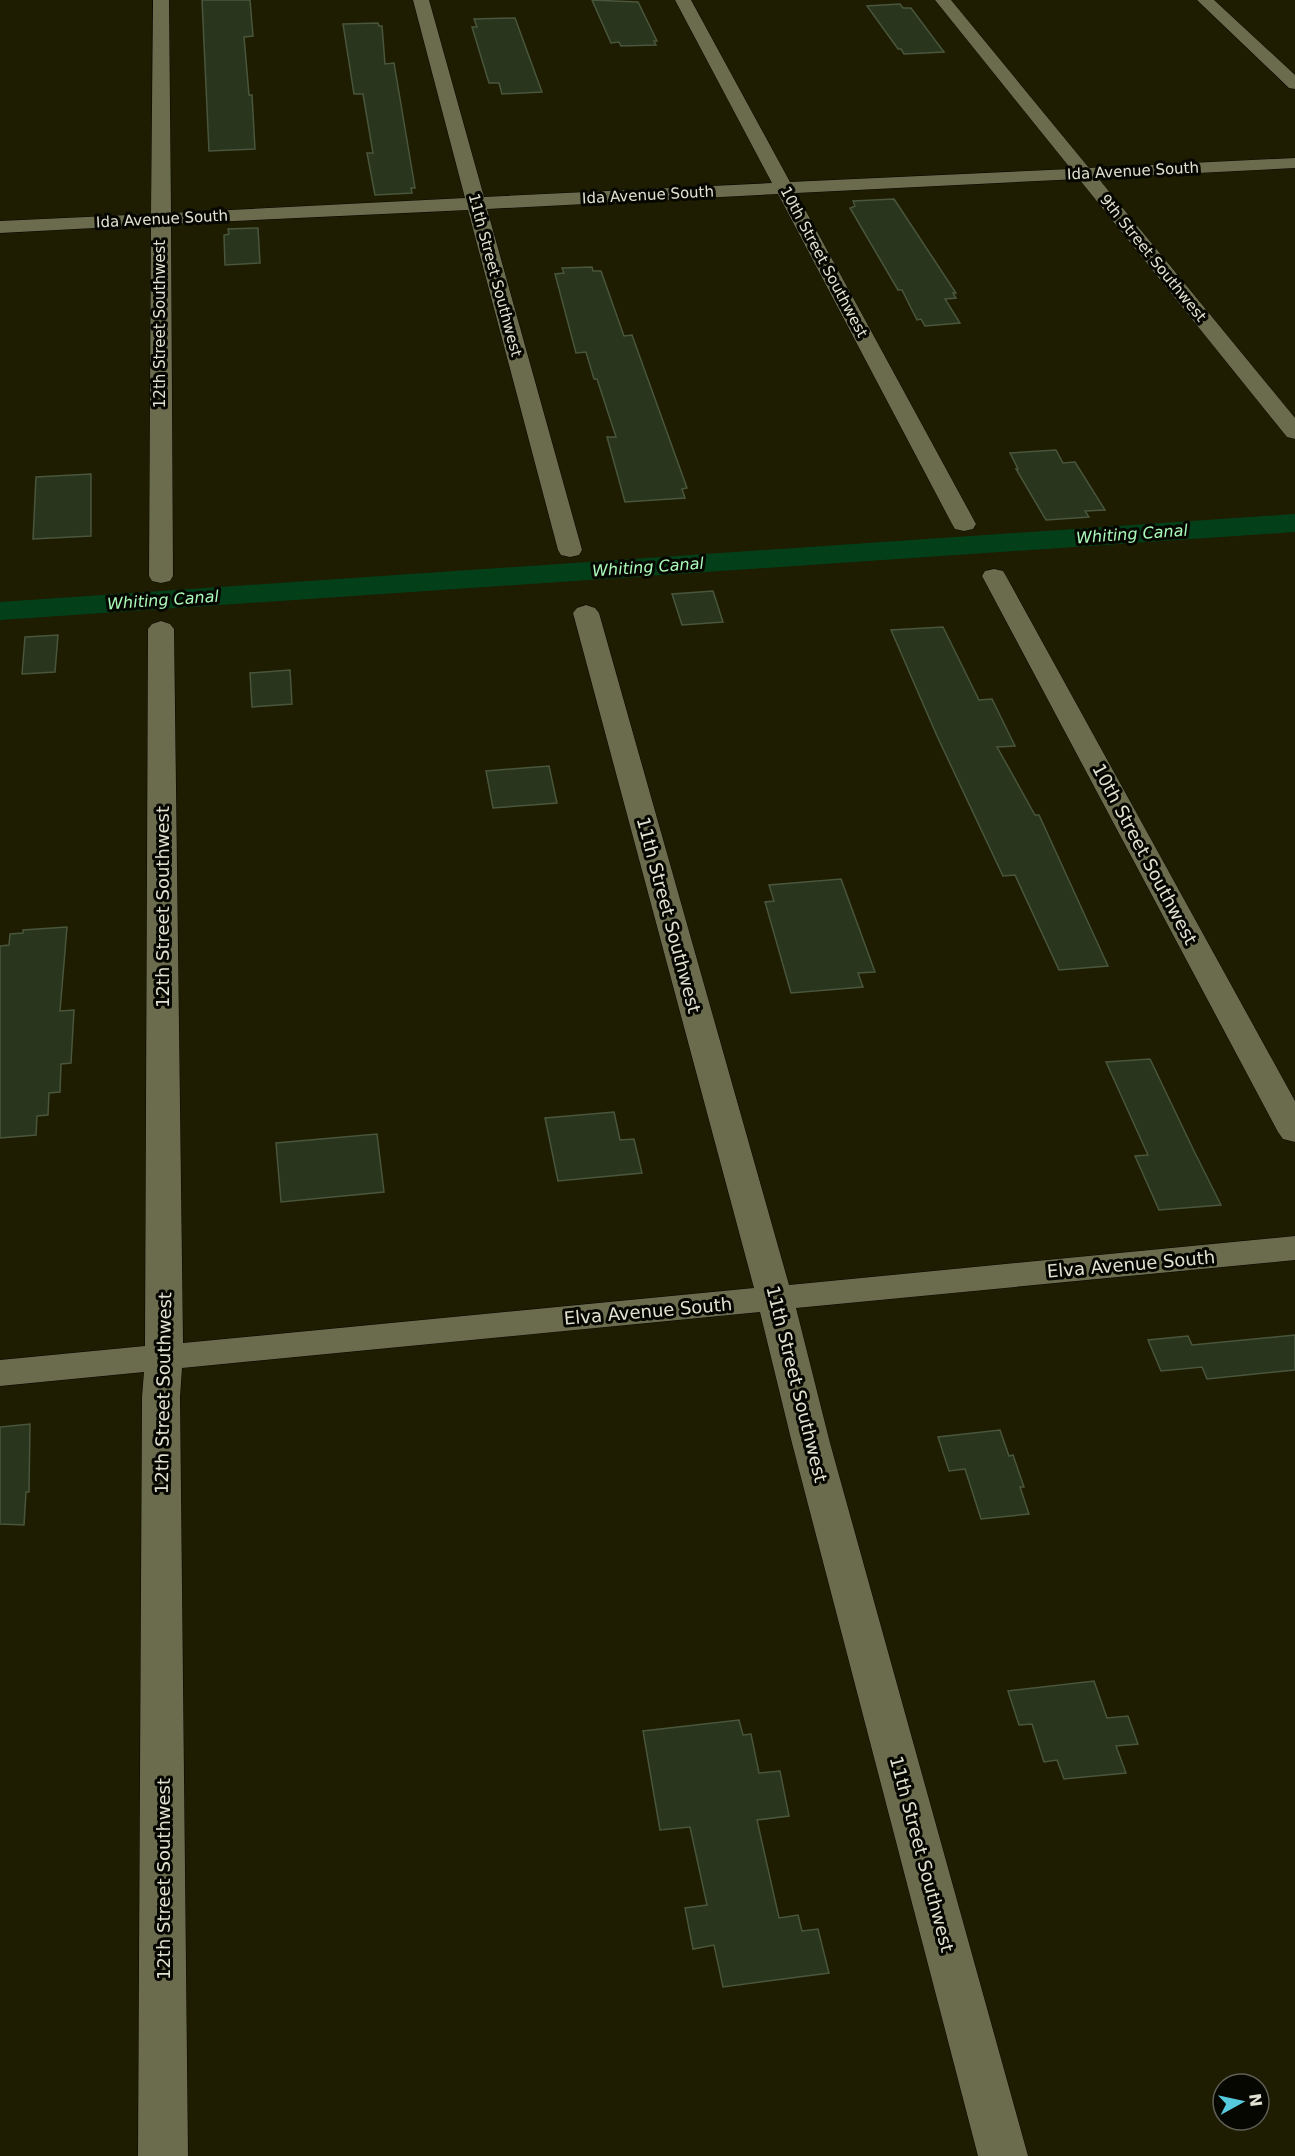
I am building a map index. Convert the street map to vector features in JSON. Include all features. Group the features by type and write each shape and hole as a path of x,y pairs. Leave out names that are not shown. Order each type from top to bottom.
{"street":[{"name":"12th Street Southwest","path":"160,0 161,576"},
{"name":"11th Street Southwest","path":"422,0 570,550"},
{"name":"10th Street Southwest","path":"683,0 964,524"},
{"name":"9th Street Southwest","path":"943,0 1295,432"},
{"path":"1205,0 1295,84"},
{"name":"Ida Avenue South","path":"0,227 1295,163"},
{"name":"10th Street Southwest","path":"994,576 1295,1132"},
{"name":"11th Street Southwest","path":"586,613 775,1298 811,1443 1003,2156"},
{"name":"12th Street Southwest","path":"161,629 164,1357 161,1397 163,2156"},
{"name":"Elva Avenue South","path":"0,1373 1295,1248"}],"building":[{"path":"202,0 250,0 253,36 244,37 249,95 252,95 255,149 209,151"},
{"path":"592,0 638,2 657,41 654,41 656,45 621,46 619,42 611,43"},
{"path":"900,4 903,8 911,8 944,52 904,54 867,6"},
{"path":"515,18 542,92 502,94 499,83 489,83 472,27 477,27 474,19"},
{"path":"378,23 382,26 385,64 394,63 415,188 411,188 412,193 375,195 367,153 373,153 363,94 354,94 343,24"},
{"path":"894,199 956,293 953,293 956,298 945,299 960,323 925,326 921,319 917,320 902,290 898,290 850,208 855,206 853,201"},
{"path":"258,228 260,263 225,265 224,235 229,234 228,229"},
{"path":"592,267 593,271 601,271 624,336 632,335 687,488 682,489 685,498 625,502 607,437 616,437 586,352 576,353 555,274 564,273 562,268"},
{"path":"1056,450 1063,463 1075,462 1105,510 1085,511 1089,517 1046,520 1016,469 1018,469 1010,453"},
{"path":"91,474 91,536 33,539 36,477"},
{"path":"713,591 723,622 682,625 672,594"},
{"path":"943,627 979,700 992,699 1015,746 997,747 1035,815 1039,815 1108,966 1059,970 1015,875 1003,876 937,736 891,630"},
{"path":"58,635 55,672 22,674 25,637"},
{"path":"290,670 292,704 252,707 250,673"},
{"path":"549,766 557,803 493,808 486,771"},
{"path":"841,879 875,972 858,973 863,987 791,993 765,902 774,901 769,885"},
{"path":"67,927 60,1011 74,1010 71,1063 61,1064 60,1092 49,1093 48,1115 37,1116 36,1135 0,1138 0,946 9,945 10,934 23,933 23,930"},
{"path":"1150,1059 1221,1205 1159,1210 1135,1156 1148,1155 1106,1062"},
{"path":"614,1112 620,1140 634,1139 642,1173 558,1181 545,1118"},
{"path":"377,1134 384,1192 281,1202 276,1143"},
{"path":"1295,1335 1295,1370 1207,1379 1202,1367 1161,1371 1148,1340 1188,1336 1192,1345"},
{"path":"30,1424 29,1492 26,1492 24,1525 0,1524 0,1427"},
{"path":"1000,1430 1009,1456 1013,1455 1024,1487 1020,1487 1029,1514 981,1519 965,1469 949,1471 938,1437"},
{"path":"1094,1681 1107,1718 1128,1716 1138,1744 1116,1746 1126,1773 1064,1779 1057,1760 1044,1762 1032,1724 1019,1725 1008,1691"},
{"path":"739,1720 743,1735 751,1734 759,1773 780,1771 789,1816 757,1820 779,1918 798,1915 802,1931 818,1929 829,1973 723,1987 714,1945 693,1949 685,1908 707,1905 690,1827 660,1830 643,1731"}],"waterway":[{"name":"Whiting Canal","path":"0,611 1295,523"}]}
